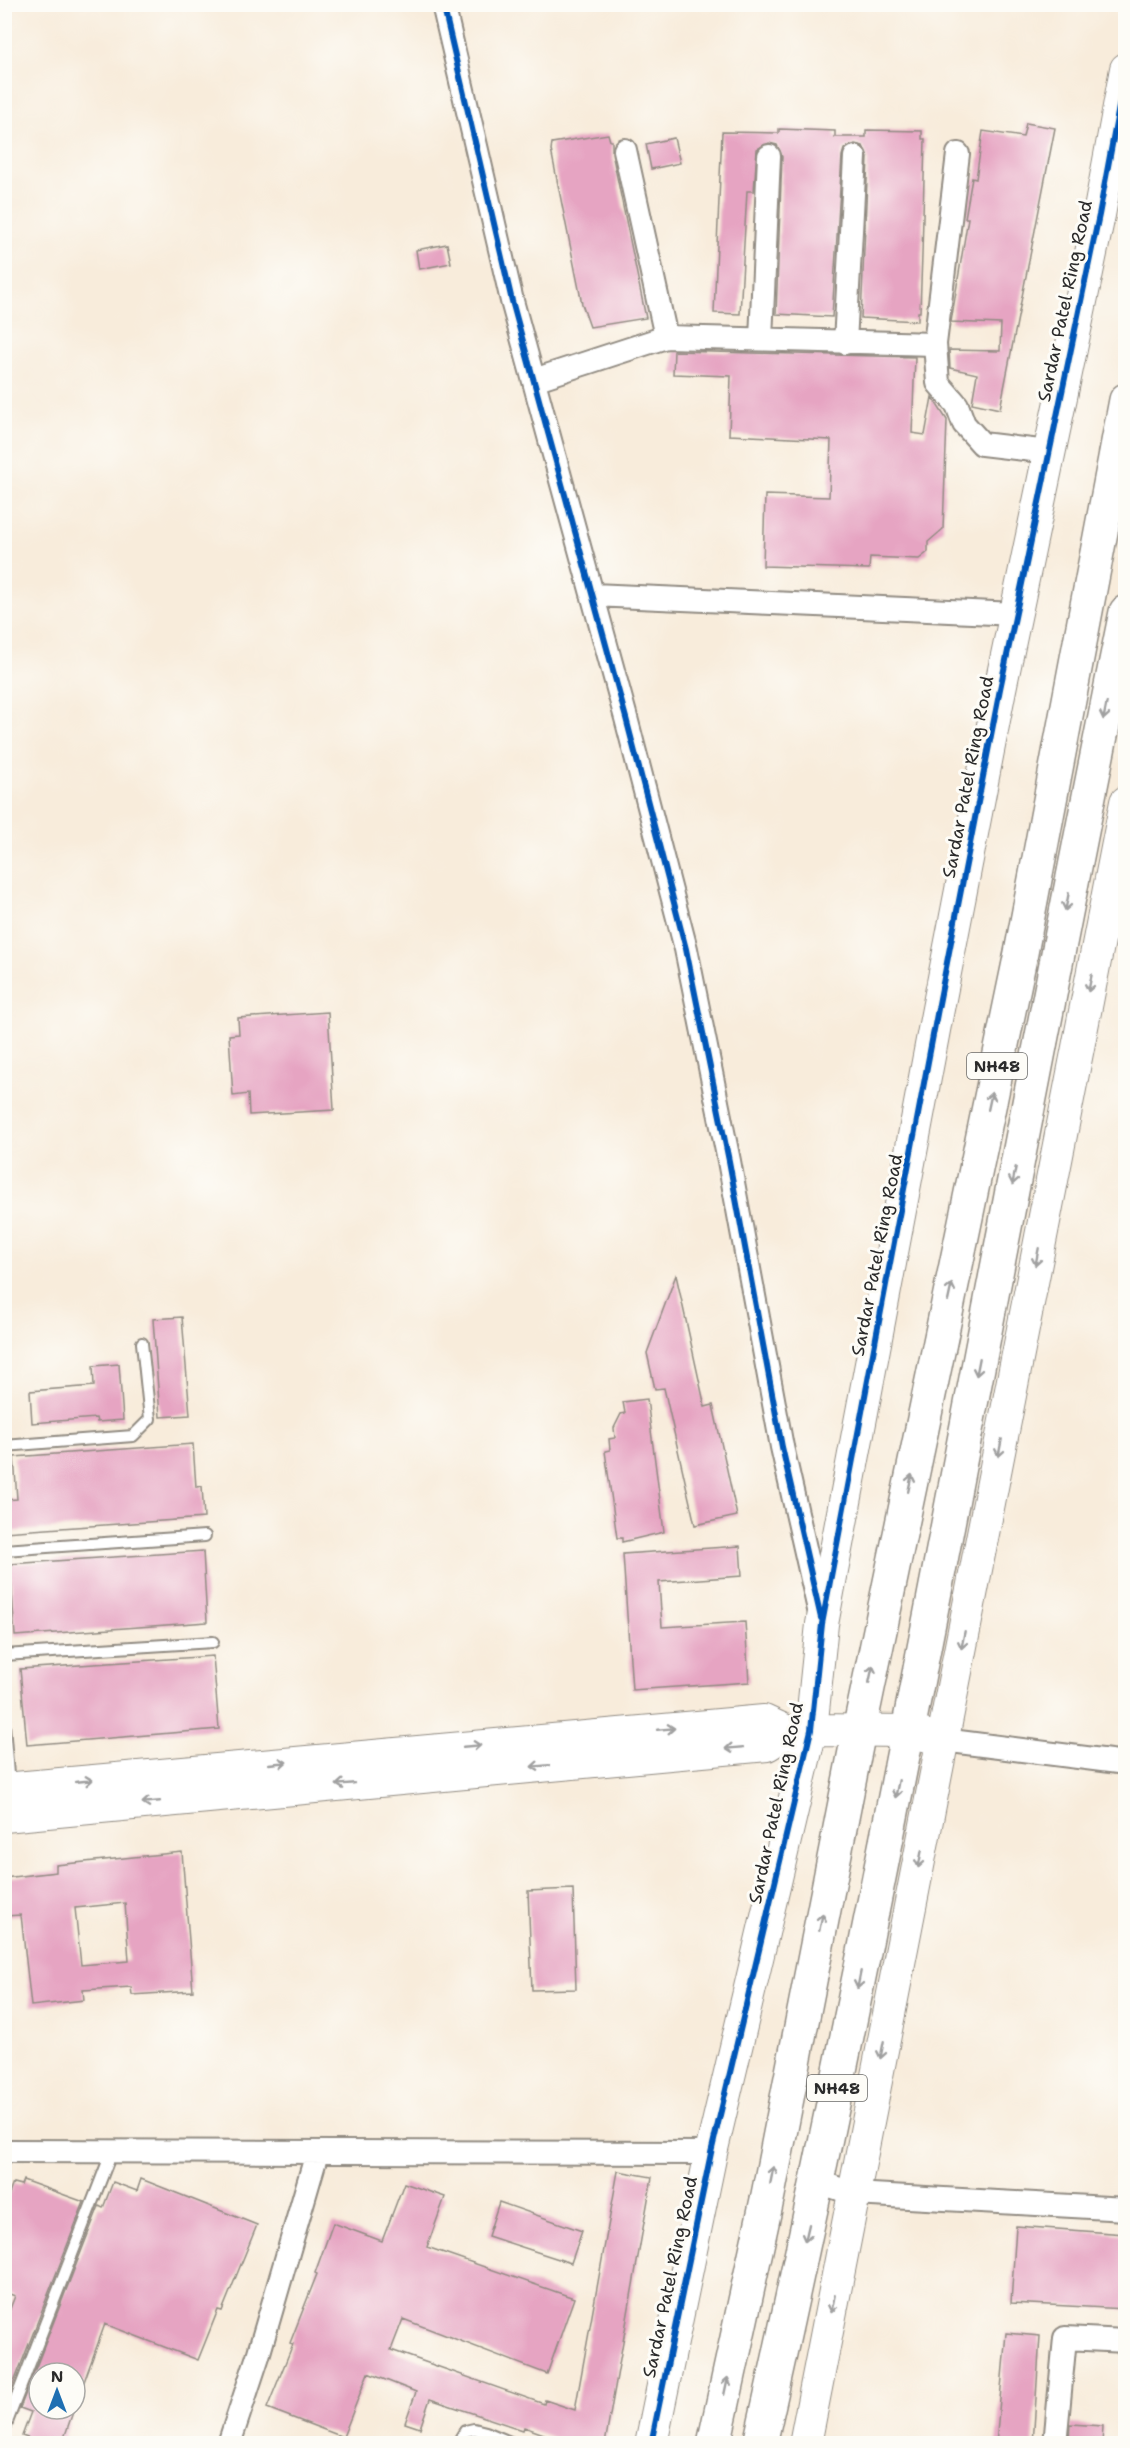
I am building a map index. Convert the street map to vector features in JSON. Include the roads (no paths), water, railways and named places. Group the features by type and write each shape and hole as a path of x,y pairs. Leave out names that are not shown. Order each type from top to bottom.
{"highway":[{"name":"NH48","path":"714,2444 768,2195 859,1731 1000,1050 1125,400"},
{"name":"NH48","path":"760,2444 819,2182 908,1731 1036,1057 1125,612"},
{"path":"1000,1050 1036,1057"}],"street":[{"path":"444,4 512,301 593,595 686,949 729,1161 780,1436 822,1624"},
{"name":"Sardar Patel Ring Road","path":"651,2444 822,1624 1016,614 1099,215 1125,69"},
{"path":"625,150 666,337"},
{"path":"958,154 935,344 938,383 957,405 964,424 982,444 1049,452"},
{"path":"761,339 769,156"},
{"path":"845,342 855,157"},
{"path":"534,380 666,337 935,344"},
{"path":"593,595 1016,614"},
{"path":"805,2444 1125,802"},
{"path":"6,1798 53,1798 766,1745 800,1731 908,1731 944,1740 1125,1763"},
{"path":"4,2151 711,2153"},
{"path":"229,2444 258,2356 318,2153"},
{"path":"819,2182 854,2194 1125,2209"},
{"path":"1055,2444 1065,2338 1125,2341"}],"lane":[{"path":"4,1446 133,1436 150,1419 142,1343"},
{"path":"4,1550 205,1536"},
{"path":"4,1655 213,1642"},
{"path":"4,1725 6,1798"},
{"path":"4,2430 112,2151"},
{"path":"457,2444 465,2431 474,2429 515,2444"}]}
